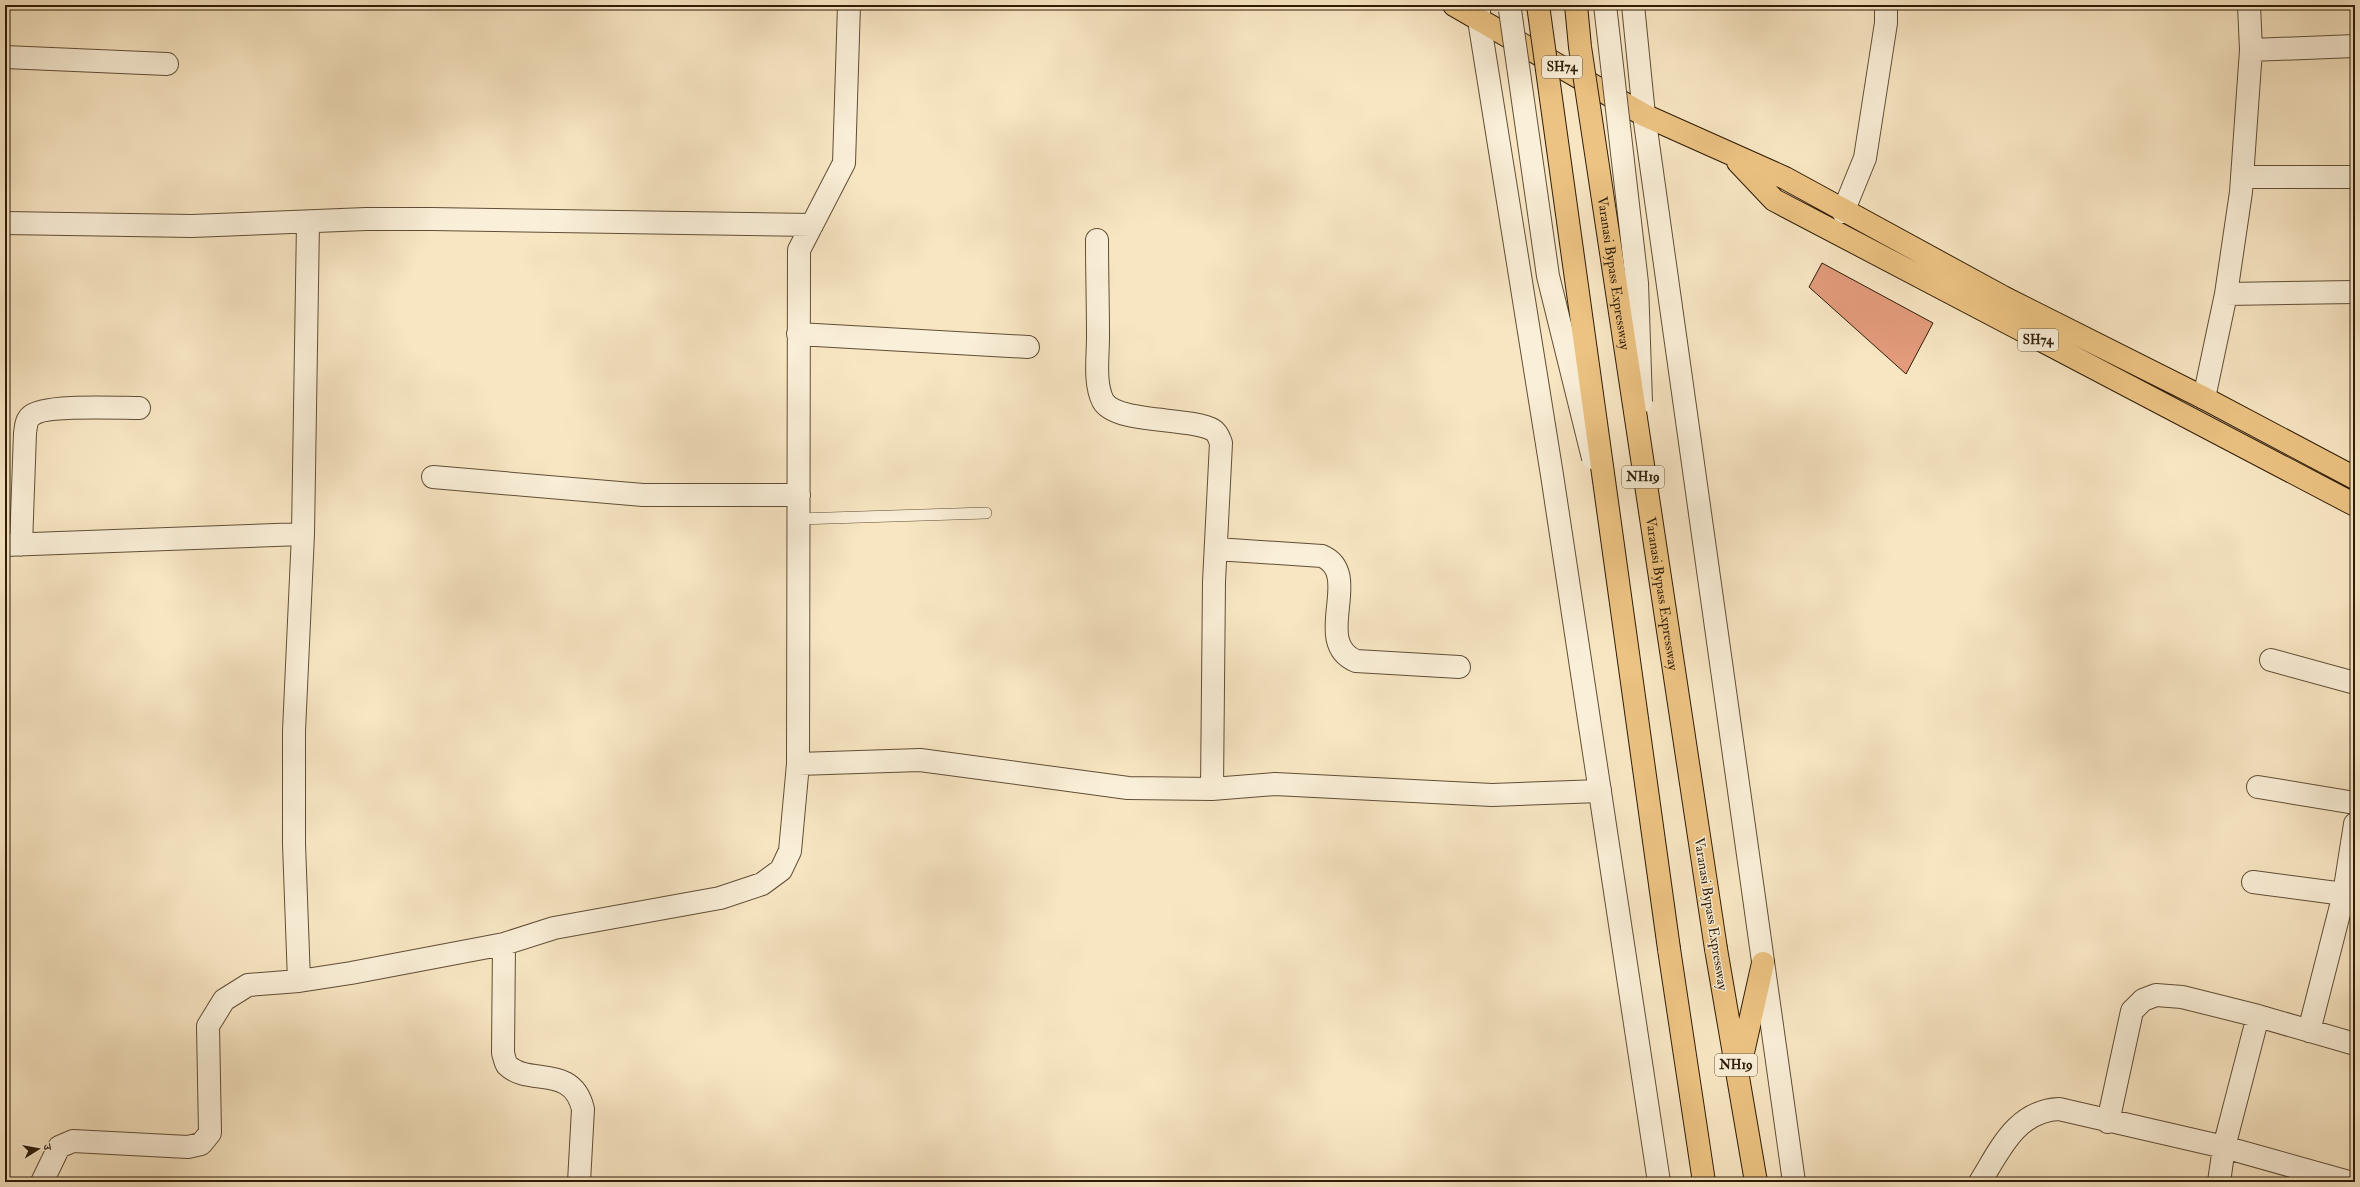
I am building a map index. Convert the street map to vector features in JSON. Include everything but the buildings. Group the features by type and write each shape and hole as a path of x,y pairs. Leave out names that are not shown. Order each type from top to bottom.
{"main road":[{"name":"SH74","path":"1454,5 1479,12 1644,115 1733,157 1784,178 1843,212 2003,297 2204,398 2355,478"},
{"name":"NH19","path":"1538,5 1669,949 1704,1182"},
{"name":"Varanasi Bypass Expressway","path":"1576,5 1580,47 1643,477 1716,949 1756,1182"},
{"name":"SH74","path":"1733,157 1774,200 2355,505"},
{"path":"1738,1076 1763,963"}],"street":[{"path":"42,1182 59,1146 73,1141 188,1147 201,1144 210,1133 208,1026 224,1000 248,985 299,982 504,944 554,928 720,898 762,884 782,870 790,851 798,764 799,250 844,163 849,5"},
{"path":"1605,5 1637,284 1643,477"},
{"path":"1632,5 1644,115 1794,1182"},
{"path":"1843,212 1865,158 1886,23 1886,5"},
{"path":"2204,398 2226,294 2242,177 2250,50 2249,5"},
{"path":"1509,8 1548,276 1611,530"},
{"path":"1479,12 1659,1182"},
{"path":"2250,50 2355,46"},
{"path":"5,57 167,64"},
{"path":"2242,177 2355,177"},
{"path":"5,223 192,226 431,219 812,225"},
{"path":"299,982 294,844 294,731 303,534 308,222"},
{"path":"1097,240 1098,376 1104,402 1111,409 1147,418 1204,427 1218,435 1221,443 1221,468 1214,582 1212,789"},
{"path":"2226,294 2355,292"},
{"path":"798,334 1028,347"},
{"path":"139,408 49,409 32,415 27,420 13,545 303,534"},
{"path":"433,478 643,495 798,495"},
{"path":"1216,549 1322,556 1335,564 1339,575 1337,626 1338,645 1345,657 1356,661 1459,667"},
{"path":"2271,660 2355,683"},
{"path":"798,764 920,760 1128,788 1212,789 1275,784 1492,795 1600,791"},
{"path":"2258,787 2355,803"},
{"path":"2309,1031 2350,895 2355,824"},
{"path":"2252,882 2350,895"},
{"path":"504,944 503,1053 507,1064 520,1072 563,1082 574,1089 581,1099 583,1109 579,1182"},
{"path":"2108,1122 2132,1011 2143,1000 2156,995 2182,997 2258,1016 2355,1044"},
{"path":"2219,1182 2224,1147 2258,1016"},
{"path":"1980,1182 2010,1134 2021,1122 2036,1113 2059,1109 2108,1122 2224,1147 2349,1182"}],"lane":[{"path":"798,519 986,513"}]}
